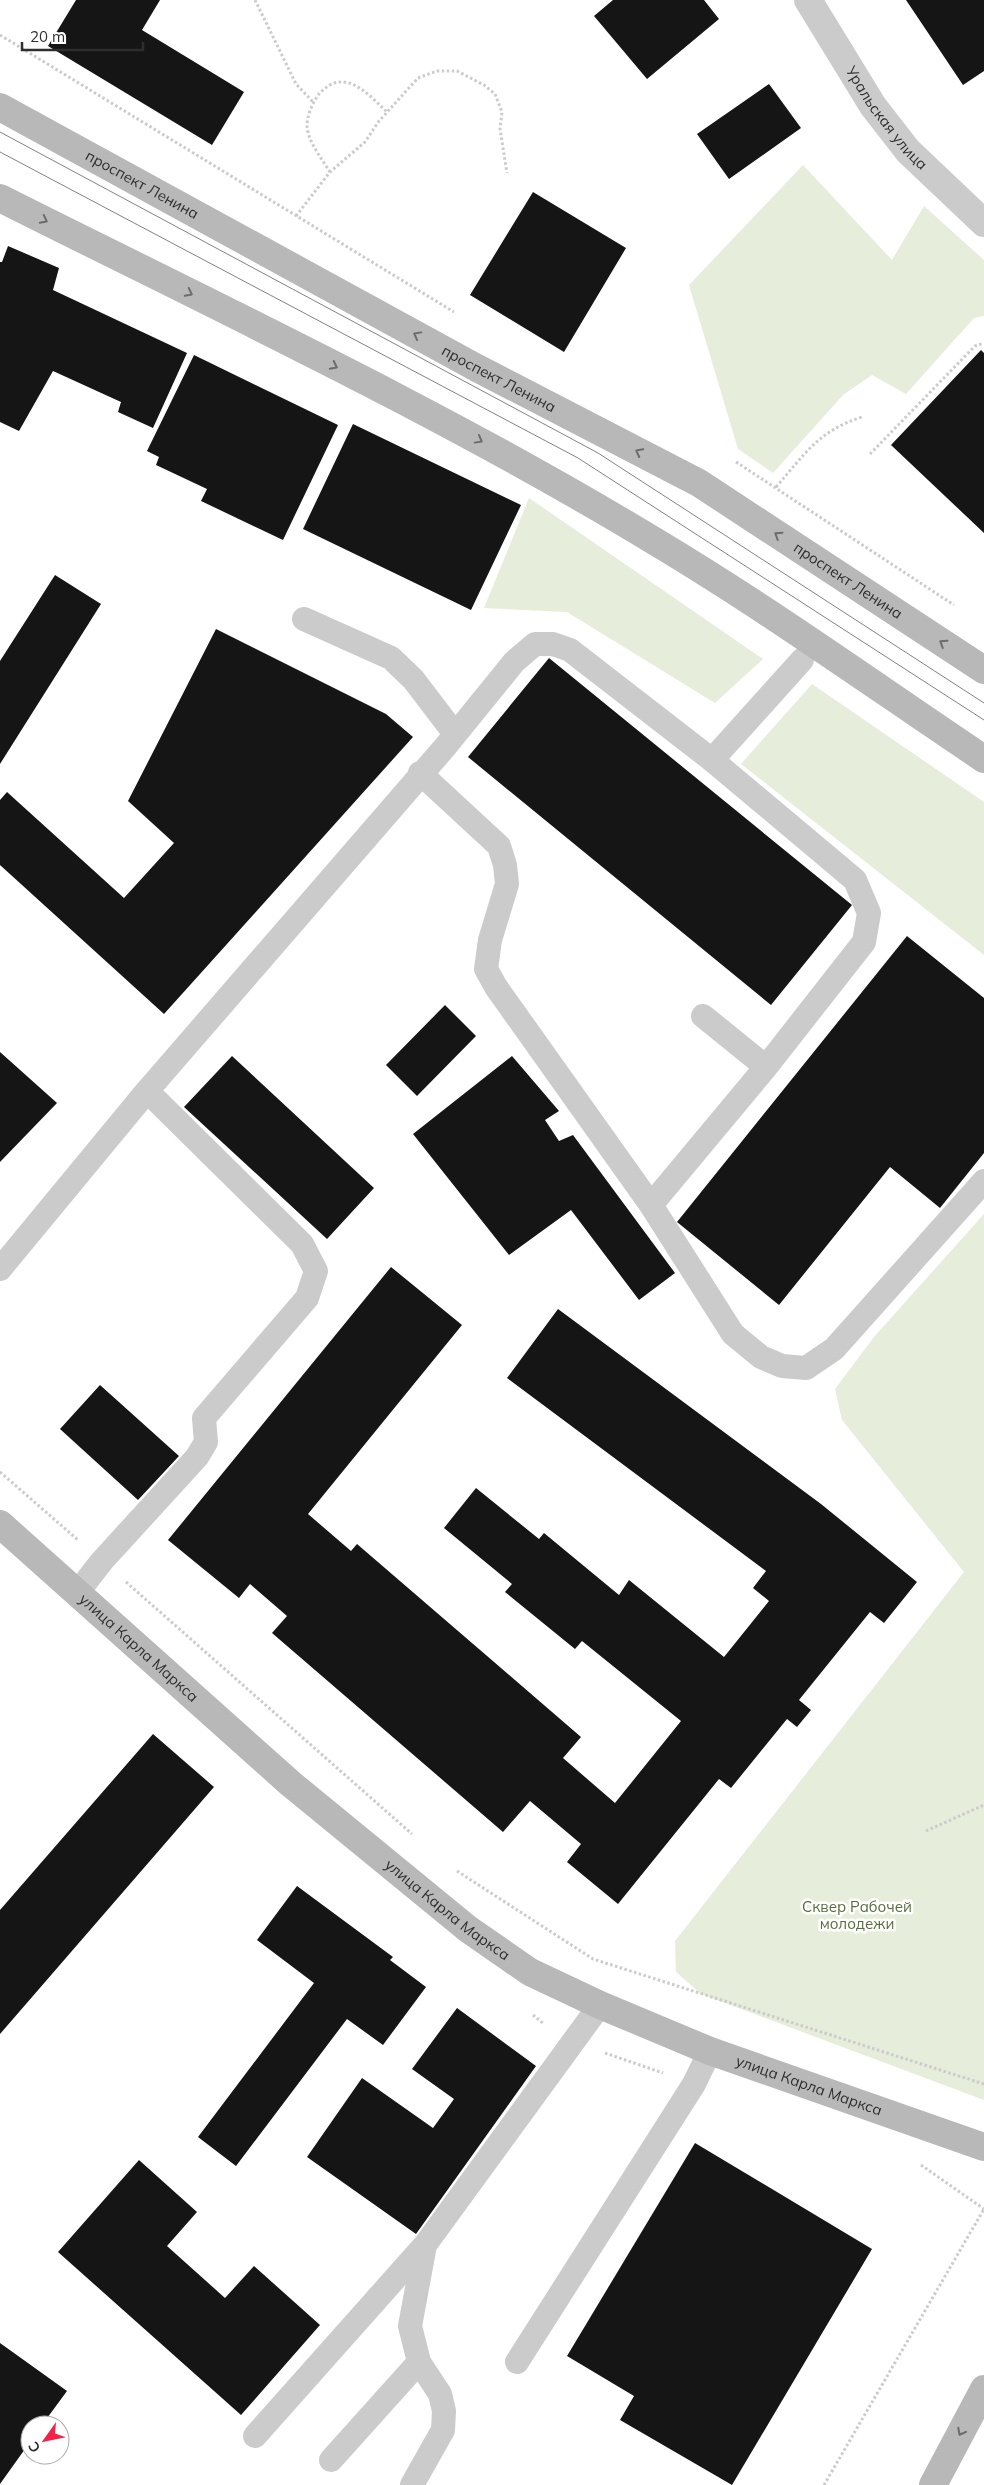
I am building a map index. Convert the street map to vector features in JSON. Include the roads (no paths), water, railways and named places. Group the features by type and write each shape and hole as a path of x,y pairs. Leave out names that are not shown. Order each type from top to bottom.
{"main road":[{"name":"проспект Ленина","path":"0,107 475,367 699,483 984,670"},
{"path":"0,198 450,424 553,481 681,557 984,759"},
{"name":"улица Карла Маркса","path":"0,1524 291,1784 468,1929 530,1972 600,2005 710,2051 984,2147"},
{"path":"933,2485 984,2389"}],"street":[{"name":"Уральская улица","path":"808,0 873,106 908,151 984,223"}],"lane":[{"path":"304,619 391,658 413,679 455,734"},
{"path":"0,1269 147,1091 455,734 514,662 535,644 553,644 570,650 712,760 855,880 869,913 864,942 766,1067 651,1205"},
{"path":"712,760 802,660"},
{"path":"420,773 499,846 505,865 507,884 490,940 486,969 545,1058 651,1205 733,1334 761,1357 782,1366 806,1368 834,1349 984,1181"},
{"path":"703,1016 766,1067"},
{"path":"77,1593 102,1562 197,1457 206,1442 204,1418 307,1298 316,1271 302,1244 147,1091"},
{"path":"255,2436 425,2245 600,2005"},
{"path":"517,2362 694,2084 710,2051"},
{"path":"412,2485 443,2430 444,2411 440,2394 418,2362 410,2326 425,2245"},
{"path":"331,2460 418,2362"}],"tram line":[{"path":"0,132 598,453 984,703"},
{"path":"0,152 578,458 984,720"}],"park label":[{"name":"Сквер Рабочей молодежи","path":"857,1916"}]}
